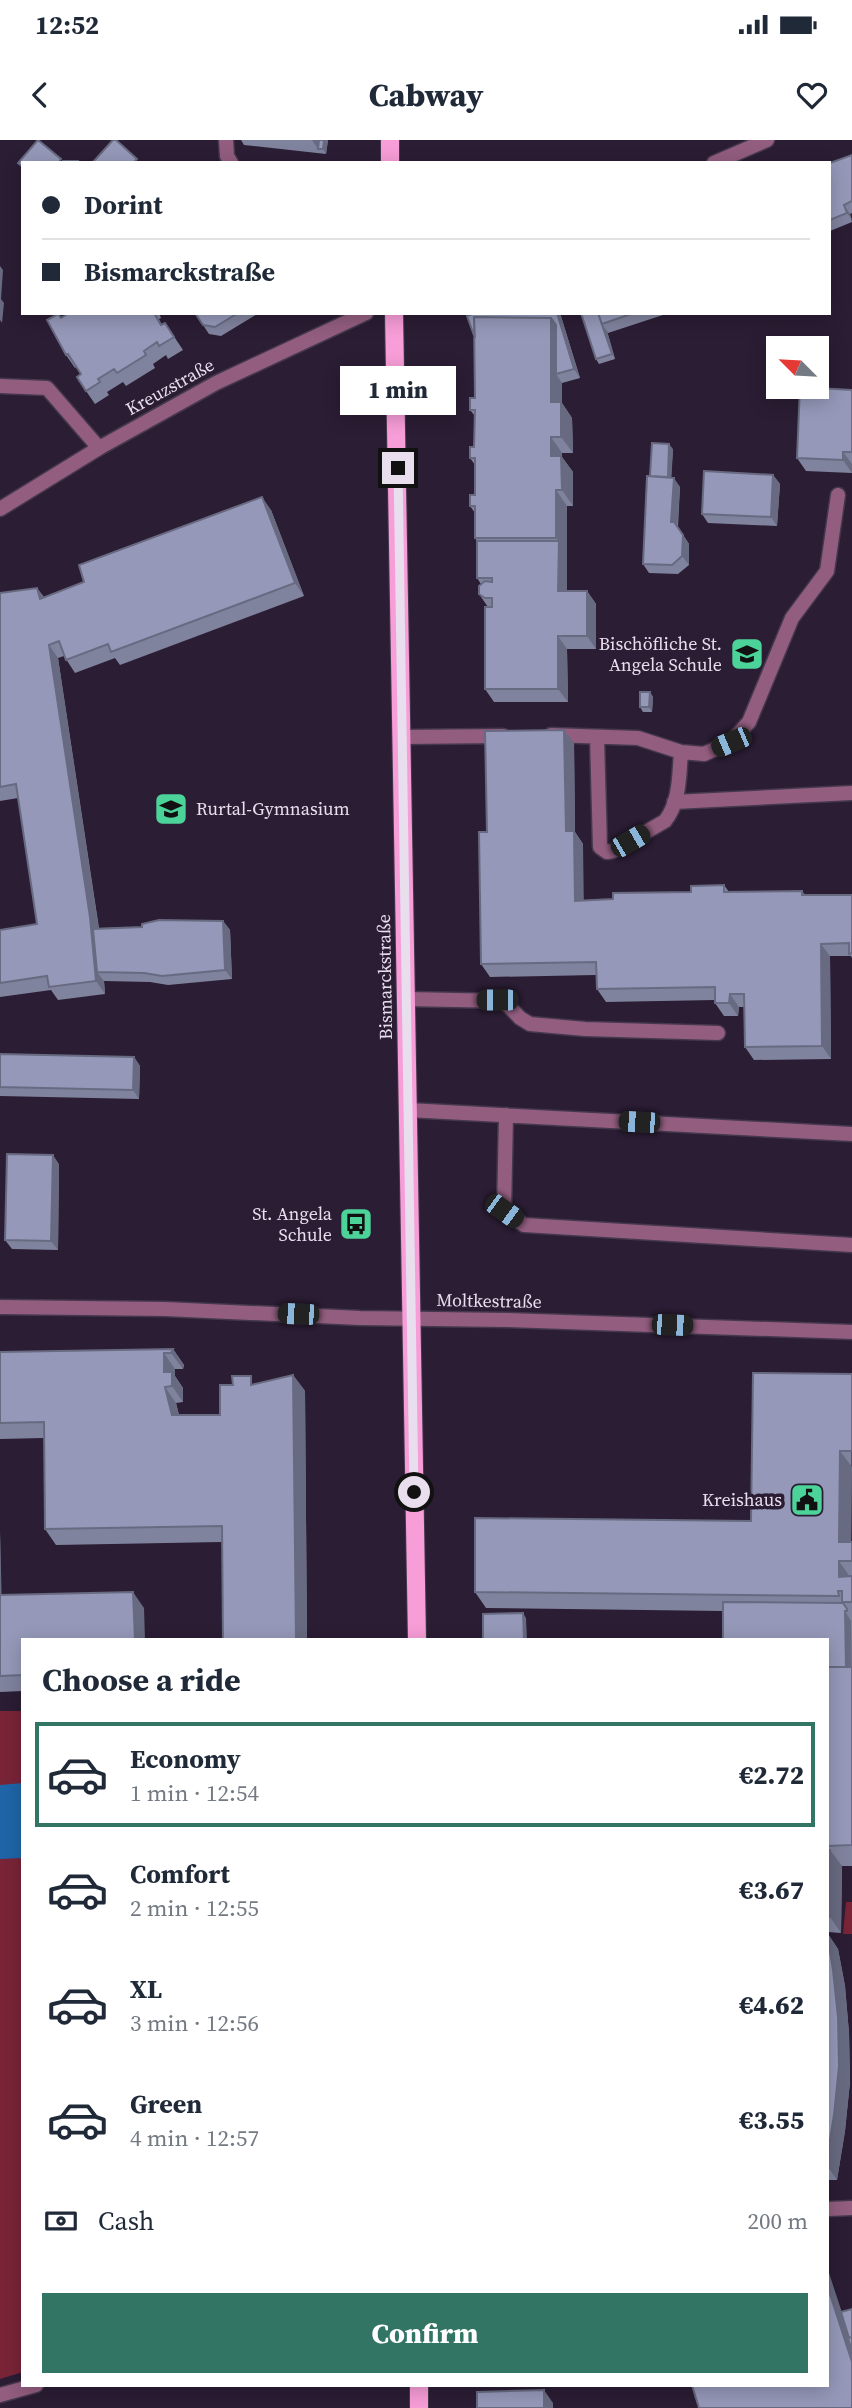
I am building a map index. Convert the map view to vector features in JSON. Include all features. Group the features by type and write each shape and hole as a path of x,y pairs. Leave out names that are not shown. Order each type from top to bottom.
{"main road":[{"path":"390,140 390,161"},
{"name":"Bismarckstraße","path":"394,315 416,1638"},
{"path":"419,2387 419,2408"}],"street":[{"path":"226,140 230,161"},
{"path":"719,161 767,140"},
{"name":"Kreuzstraße","path":"0,509 99,448 216,383 337,320 358,315"},
{"path":"0,386 47,388 99,448"},
{"path":"542,735 638,738 681,752 704,754 731,742 749,722 792,618 827,571 838,495"},
{"path":"403,737 514,736"},
{"path":"597,737 600,847 603,850 613,851 665,821 671,814 678,792 681,752"},
{"path":"674,802 852,793"},
{"path":"406,999 504,1001 520,1018 530,1024 585,1029 718,1033"},
{"path":"408,1110 852,1134"},
{"path":"506,1115 504,1211 524,1225 852,1245"},
{"name":"Moltkestraße","path":"0,1307 165,1309 852,1332"},
{"path":"829,2209 852,2208"},
{"path":"0,2395 29,2387"}],"shaded area":[{"path":"0,1711 21,1711 21,2373 0,2379"},
{"path":"846,1902 852,1902 852,1934 843,1934"}],"water":[{"path":"21,1783 21,1858 0,1859 0,1785"}],"building":[{"path":"38,140 61,159 21,161 21,165 18,163"},
{"path":"113,140 137,159 135,161 94,161"},
{"path":"319,140 324,140 323,149 318,149"},
{"path":"852,155 852,201 844,205 847,213 831,220 831,163"},
{"path":"56,315 61,318 66,315 155,315 161,325 165,323 174,337 159,346 157,342 144,351 146,355 117,373 114,369 86,391 77,377 81,374 68,354 66,355 47,320"},
{"path":"196,315 235,315 215,327 203,325"},
{"path":"558,315 574,369 556,374 556,325 551,318 474,317 475,338 467,316"},
{"path":"582,315 599,315 612,354 596,359"},
{"path":"599,315 628,315 602,324"},
{"path":"474,317 551,318 551,402 561,402 561,437 551,437 551,456 561,456 562,490 556,490 556,538 475,538 475,506 470,506 470,495 475,495 475,458 470,458 470,447 474,447 475,410 470,410 470,398 475,398"},
{"path":"830,389 852,390 852,452 843,452 843,460 797,458 799,399 830,399"},
{"path":"652,443 669,444 668,477 650,476"},
{"path":"704,471 773,475 771,517 702,514"},
{"path":"647,476 674,478 671,522 674,522 683,535 682,556 672,565 643,564"},
{"path":"262,497 295,583 111,652 108,644 66,660 59,641 49,645 90,917 96,981 49,987 47,976 0,983 0,930 37,924 16,784 0,787 0,593 37,588 40,599 84,582 79,565"},
{"path":"477,541 559,541 558,591 587,591 587,636 558,636 558,689 485,689 485,607 492,607 492,598 479,594 479,586 485,581 492,582 492,578 477,578"},
{"path":"640,692 650,692 649,707 640,707"},
{"path":"564,730 566,831 574,831 575,901 613,899 613,893 691,892 691,886 724,885 724,892 802,891 802,895 852,895 852,953 849,954 849,943 821,944 822,1046 745,1047 744,994 730,994 729,1003 715,1003 715,987 597,989 596,962 481,964 479,832 487,832 485,731"},
{"path":"159,920 223,921 225,970 162,976 97,972 93,929 142,927 142,924"},
{"path":"0,1054 134,1057 133,1090 0,1087"},
{"path":"7,1154 53,1155 51,1241 5,1240"},
{"path":"173,1349 171,1353 164,1353 164,1372 172,1372 172,1386 165,1387 172,1415 220,1415 220,1385 233,1385 232,1376 251,1376 251,1385 293,1375 296,1638 223,1638 222,1526 45,1529 44,1422 0,1423 0,1352"},
{"name":"Kreishaus","path":"753,1373 852,1374 852,1451 840,1451 839,1542 852,1542 852,1561 839,1561 839,1577 852,1576 852,1602 842,1602 842,1591 838,1591 839,1596 475,1592 475,1518 751,1521"},
{"path":"133,1592 135,1638 21,1638 21,1675 0,1676 0,1595"},
{"path":"723,1602 843,1603 847,1609 846,1667 829,1667 829,1638 723,1638"},
{"path":"523,1613 524,1638 483,1638 483,1614"},
{"path":"829,1667 852,1667 852,1845 829,1846"},
{"path":"829,1850 830,1850 829,1917"},
{"path":"829,1945 838,2017 839,2066 829,2146"},
{"path":"829,2291 852,2362 852,2408 699,2408 693,2387 829,2387"},
{"path":"852,2309 852,2337 849,2338 841,2312"},
{"path":"544,2390 544,2408 477,2408 477,2392"}],"place":[{"name":"Bischöfliche St. Angela Schule","path":"747,654"},
{"name":"Rurtal-Gymnasium","path":"171,809"},
{"name":"St. Angela Schule","path":"356,1224"},
{"name":"Kreishaus","path":"807,1500"}],"route":[{"path":"398,468 414,1492"}]}
